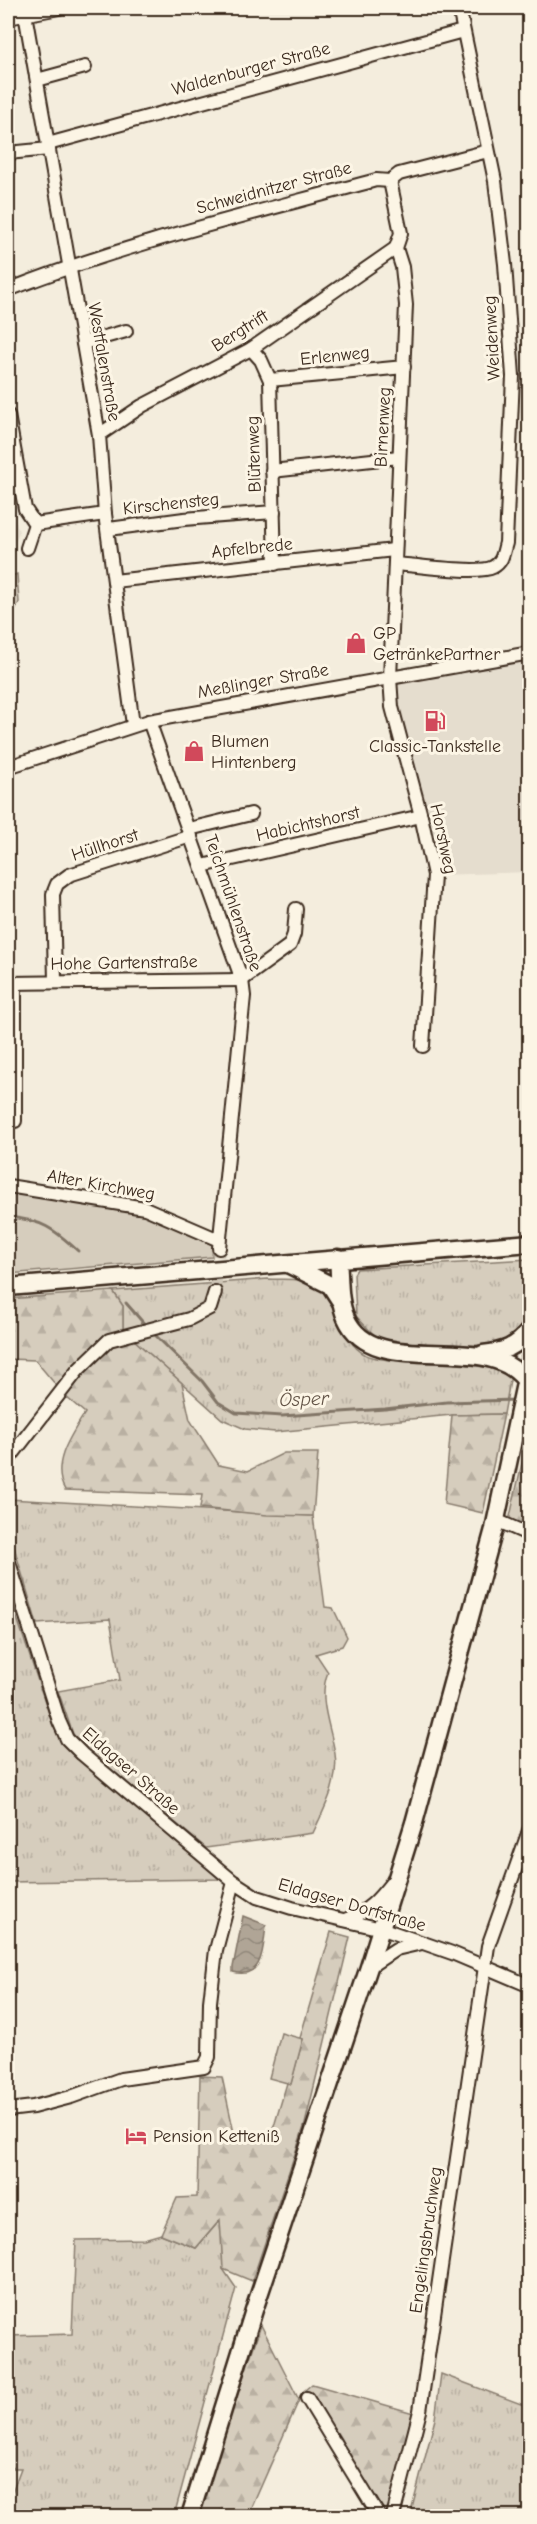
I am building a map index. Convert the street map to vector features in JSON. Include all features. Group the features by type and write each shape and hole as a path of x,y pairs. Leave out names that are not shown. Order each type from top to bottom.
{"main road":[{"path":"8,1287 524,1243"},
{"path":"338,1258 341,1303"},
{"path":"285,1263 330,1285 351,1327 362,1338 378,1347 470,1355 500,1352 516,1345 530,1330"},
{"path":"470,1355 510,1365 518,1370 525,1383"},
{"path":"190,2517 254,2310 369,1967 453,1686 496,1521 530,1360"}],"street":[{"path":"8,18 24,11 59,8"},
{"name":"Weidenweg","path":"395,564 474,570 492,568 501,560 506,543 513,376 505,264 495,181 459,8"},
{"name":"Westfalenstraße","path":"24,11 99,435 105,514 109,529 133,725"},
{"name":"Waldenburger Straße","path":"8,153 49,146 463,31"},
{"path":"37,80 85,67"},
{"name":"Schweidnitzer Straße","path":"8,290 69,266 181,231 376,180 390,181 399,174 488,151"},
{"name":"Birnenweg","path":"390,181 401,233 396,248 402,267 406,305 390,678"},
{"name":"Bergtrift","path":"99,435 142,406 251,349 396,248"},
{"path":"83,343 126,331"},
{"name":"Blütenweg","path":"251,349 261,360 270,381 275,564"},
{"name":"Erlenweg","path":"270,381 404,367"},
{"path":"8,415 25,509 34,524 27,548"},
{"path":"272,471 399,457"},
{"name":"Kirschensteg","path":"109,529 184,519 274,512"},
{"path":"34,524 105,514"},
{"name":"Apfelbrede","path":"114,581 394,550"},
{"name":"Meßlinger Straße","path":"8,767 149,721 530,653"},
{"name":"Horstweg","path":"390,678 392,707 421,816 435,887 423,1046"},
{"name":"Teichmühlenstraße","path":"149,721 242,980 244,996 219,1244"},
{"path":"190,832 251,814"},
{"name":"Habichtshorst","path":"202,866 421,816"},
{"name":"Hüllhorst","path":"56,981 53,894 57,884 69,875 190,832"},
{"path":"242,980 290,945 296,909"},
{"name":"Hohe Gartenstraße","path":"11,983 242,980"},
{"path":"11,983 15,1121"},
{"name":"Alter Kirchweg","path":"8,1186 145,1208 219,1244"},
{"path":"8,1460 78,1370 109,1340 189,1319 210,1308 216,1292"},
{"path":"496,1521 530,1535"},
{"name":"Eldagser Straße","path":"8,1559 59,1721 67,1739 234,1882"},
{"name":"Engelingsbruchweg","path":"393,2517 420,2411 484,1966 488,1946 530,1827"},
{"path":"344,1920 361,1914 375,1904 397,1876"},
{"path":"8,2110 33,2107 71,2097 121,2079 204,2067 209,2057 210,2002 216,1950 234,1882"},
{"name":"Eldagser Dorfstraße","path":"234,1882 257,1897 381,1929 484,1966 530,1986"},
{"path":"369,1967 396,1949 422,1943"},
{"path":"307,2398 380,2517"}],"shaded area":[{"path":"8,491 19,532 8,563"},
{"path":"529,660 529,872 438,875 394,702 398,682"}],"green space":[{"path":"17,574 19,602 8,627 8,577"},
{"path":"8,1193 146,1212 213,1245 212,1257 8,1274"},
{"path":"529,1259 528,1298 524,1319 514,1336 504,1343 464,1345 391,1342 375,1336 356,1316 354,1274 357,1269"},
{"path":"268,1279 300,1280 318,1285 331,1299 350,1340 368,1356 404,1362 482,1367 511,1375 504,1414 452,1415 275,1432 245,1429 222,1419 123,1330 123,1306 113,1291"},
{"path":"113,1291 123,1306 123,1330 182,1383 190,1420 219,1465 248,1471 284,1453 318,1453 313,1516 267,1515 200,1508 202,1495 65,1490 61,1480 61,1460 69,1440 85,1413 66,1397 35,1360 8,1359 8,1299"},
{"path":"504,1414 483,1513 444,1504 452,1415"},
{"path":"529,1432 529,1529 509,1521"},
{"path":"8,1499 313,1516 325,1607 333,1608 347,1637 342,1646 316,1654 328,1672 324,1703 336,1765 330,1795 313,1833 206,1848 84,1747 73,1734 58,1691 120,1680 110,1619 37,1624 8,1527"},
{"path":"8,1591 53,1726 71,1753 220,1879 8,1882"},
{"path":"331,1932 350,1937 305,2124 252,2281 223,2269 220,2220 196,2248 161,2234 177,2198 197,2197 200,2076 222,2077 234,2133 268,2138 287,2083 291,2083 303,2039 300,2038"},
{"path":"281,2033 303,2039 291,2084 269,2078"},
{"path":"221,2219 223,2269 236,2288 174,2516 8,2516 8,2503 21,2468 8,2468 8,2336 72,2334 76,2240 144,2239 161,2234 196,2248"},
{"path":"261,2325 299,2400 248,2516 199,2516 212,2470"},
{"path":"441,2374 529,2407 529,2516 410,2516 435,2419"},
{"path":"312,2384 417,2414 389,2516 382,2516 304,2391"}],"water":[{"path":"243,1916 266,1925 260,1960 251,1971 243,1973 233,1972 233,1967"}],"waterway":[{"name":"Ösper","path":"8,1217 30,1220 46,1226 78,1251"},
{"name":"Ösper","path":"126,1303 147,1327"},
{"name":"Ösper","path":"152,1332 202,1381 218,1402 236,1413 282,1416 447,1402 516,1400"}],"tunnel":[{"path":"215,1292 219,1248"}],"place":[{"name":"GP GetränkePartner","path":"356,643"},
{"name":"Classic-Tankstelle","path":"435,721"},
{"name":"Blumen Hintenberg","path":"194,751"},
{"name":"Pension Ketteniß","path":"136,2136"}]}
